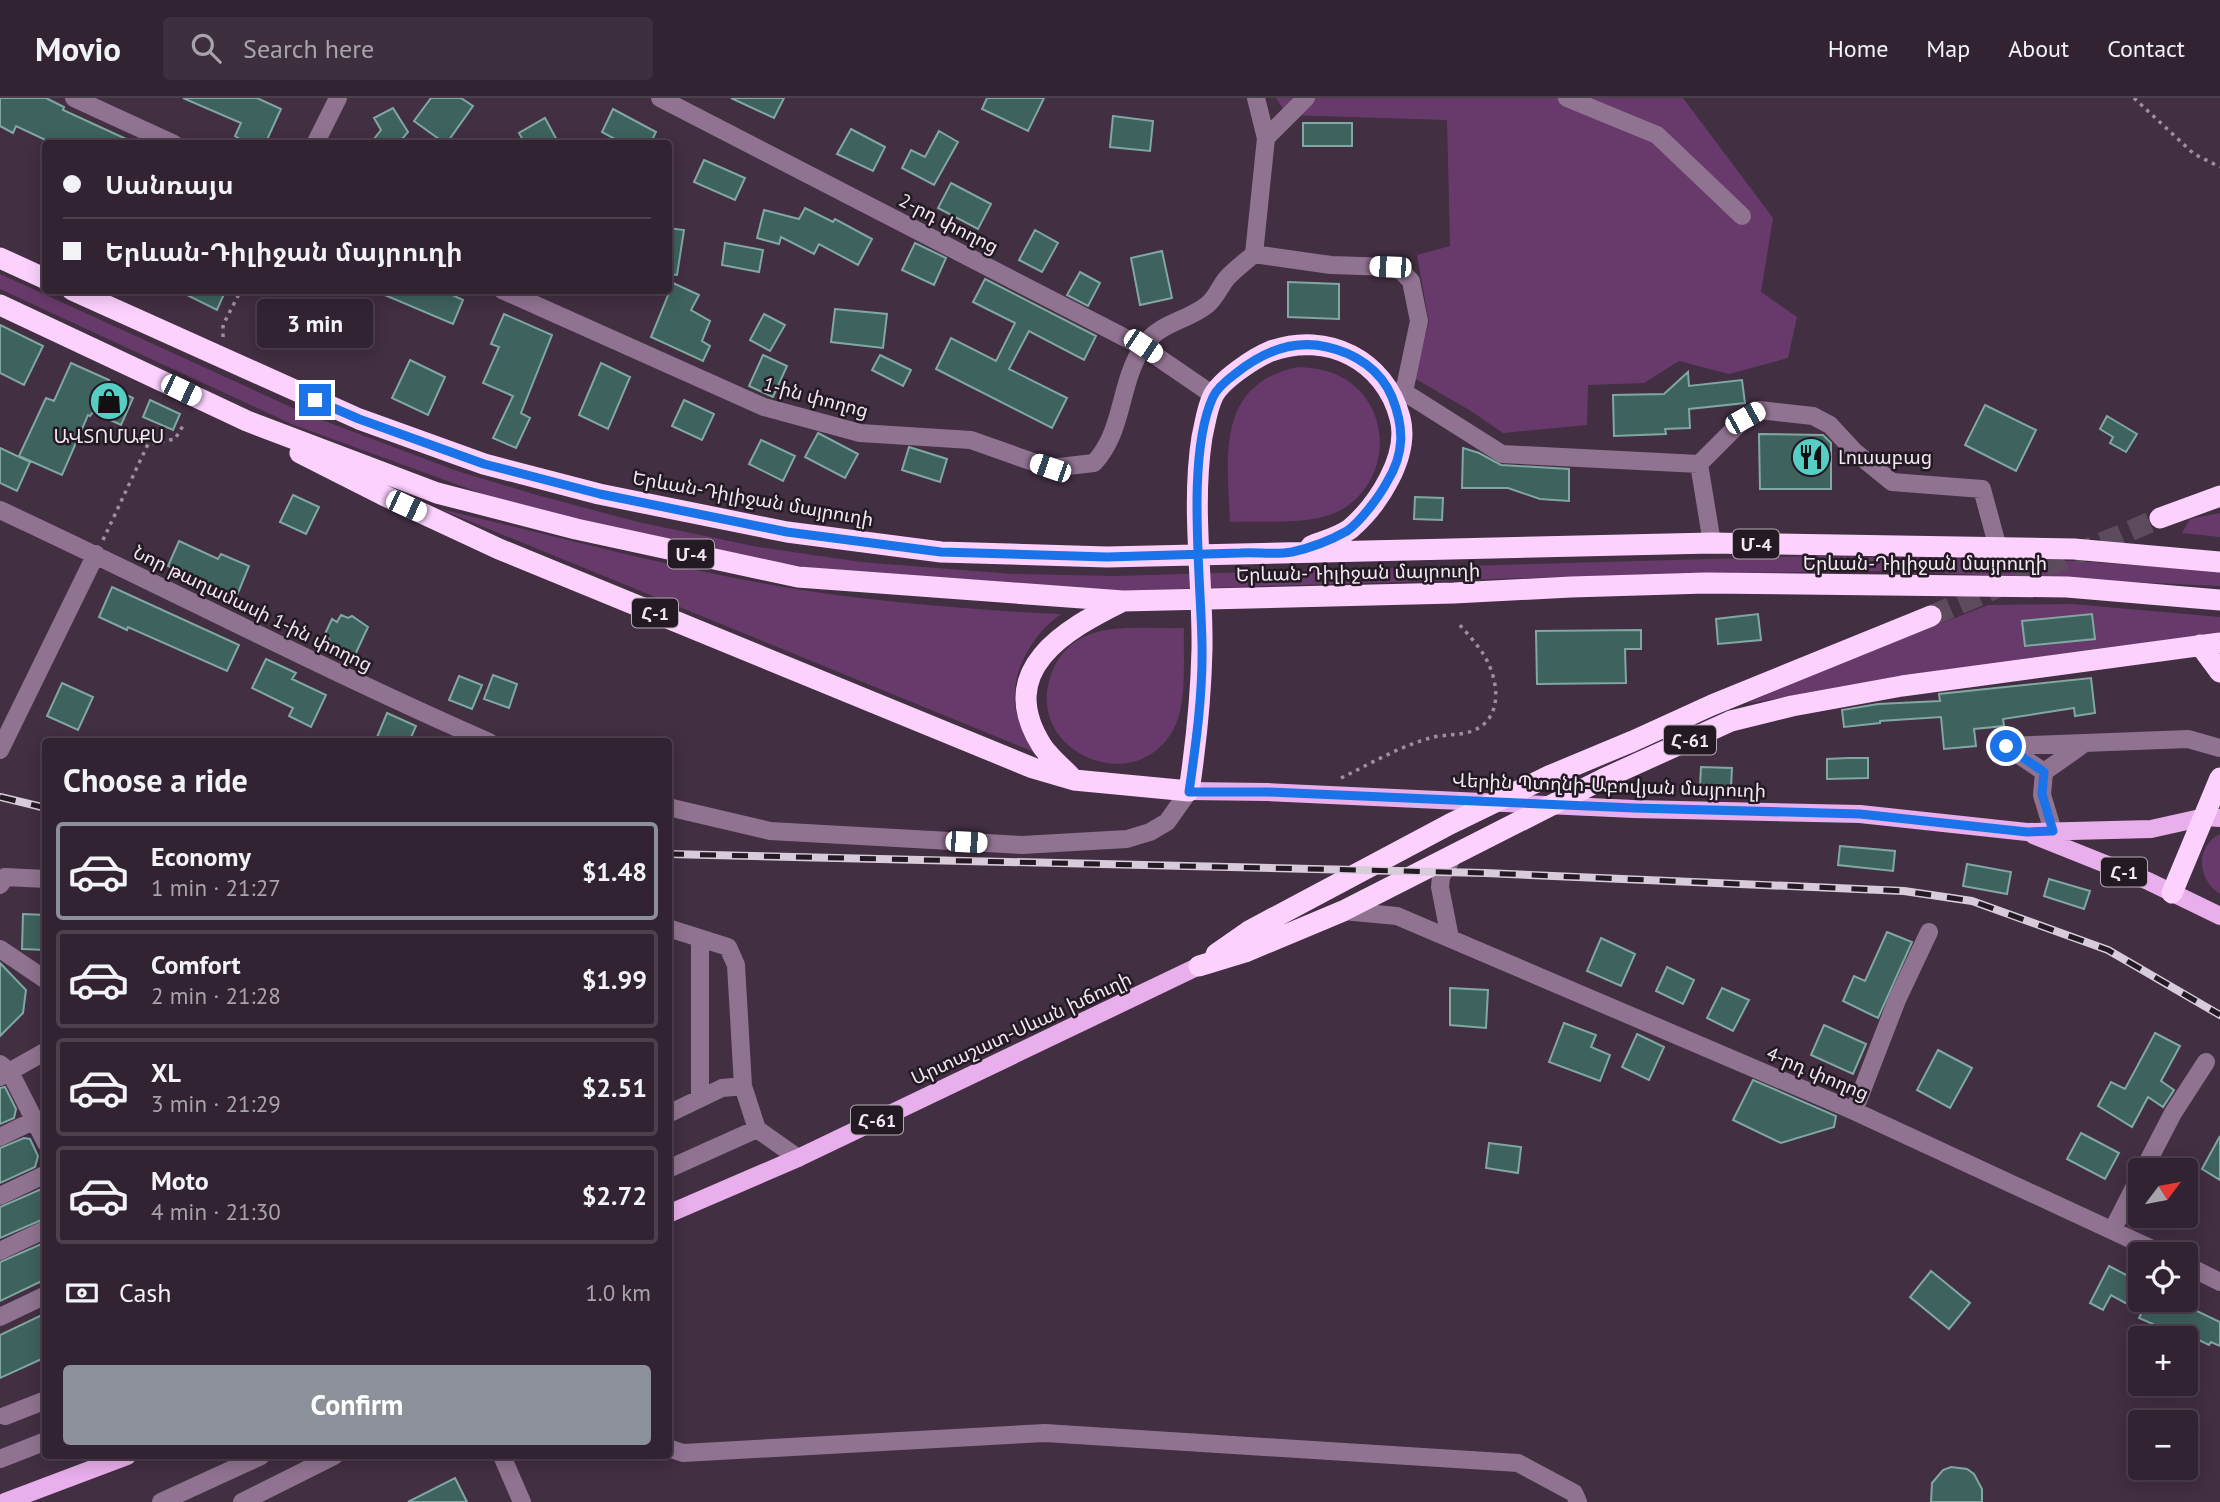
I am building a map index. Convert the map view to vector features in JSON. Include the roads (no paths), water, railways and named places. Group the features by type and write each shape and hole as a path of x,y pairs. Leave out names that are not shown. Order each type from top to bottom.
{"highway":[{"path":"0,258 42,277"},
{"name":"Երևան-Դիլիջան մայրուղի","path":"81,294 359,419 484,464 587,490 787,532 941,552 1107,557 1712,543 2074,549 2220,562"},
{"name":"Երևան-Դիլիջան մայրուղի","path":"0,305 247,421 438,493 576,529 797,577 1124,601 1454,593 1706,583 2067,587 2220,600"},
{"path":"1189,792 1199,723 1202,647 1198,498 1199,458 1205,422 1213,395 1253,360 1272,351 1307,345 1350,353 1370,366 1396,391 1401,419 1401,444 1393,472 1380,495 1349,529 1329,540 1291,552"},
{"name":"Հ-1","path":"247,421 317,462 499,549 1033,768 1074,780 1189,792"},
{"path":"2160,518 2220,496"},
{"path":"1074,780 1043,747 1029,720 1026,691 1031,671 1046,649 1066,632 1124,601"},
{"name":"Հ-61","path":"1199,966 1249,932 1450,824 1549,776 1712,705 1931,616"},
{"path":"2210,644 2220,672"},
{"name":"Հ-61","path":"1199,966 1245,952 1343,911 1603,779 1731,721 1792,706 1902,686 2210,644"},
{"path":"2172,893 2212,818 2220,778"}],"main road":[{"name":"Վերին Պտղնի-Աբովյան մայրուղի","path":"1189,792 1320,794 1634,808 1860,814 2027,832 2151,829 2212,818"},
{"name":"Վերին Պտղնի-Աբովյան մայրուղի","path":"2027,832 2220,916"},
{"name":"Արտաշատ-Սևան խճուղի","path":"672,1212 798,1158 1199,966"},
{"path":"5,1502 119,1459"}],"street":[{"path":"74,98 165,140"},
{"path":"317,140 338,98"},
{"name":"2-րդ փողոց","path":"660,98 1143,346 1213,395"},
{"path":"1143,346 1154,332 1209,305 1228,276 1254,254 1266,138 1256,98"},
{"path":"1266,138 1306,98"},
{"path":"1567,98 1657,135 1742,216"},
{"path":"1254,254 1331,265 1390,267 1401,271 1411,281 1419,321 1396,391 1502,454 1699,464 1745,418 1759,410 1813,416 1830,425 1855,452 1892,482 1982,488 1998,548"},
{"name":"1-ին փողոց","path":"511,294 764,407 860,433 971,440 1050,468 1094,463 1105,450 1113,434 1125,384 1143,346"},
{"path":"1699,464 1712,543"},
{"name":"Նոր թաղամասի 1-ին փողոց","path":"0,510 96,554 383,696 480,738"},
{"path":"0,750 96,554"},
{"path":"2044,772 2006,746 2188,739 2220,748"},
{"path":"2053,831 2042,794 2044,772 2085,743"},
{"path":"672,808 770,831 1022,845 1127,839 1150,832 1167,822 1189,792"},
{"path":"1450,938 1440,887 1441,877 1453,856"},
{"path":"0,885 5,877 42,879"},
{"name":"4-րդ փողոց","path":"1343,911 1397,916 1450,938 1854,1111 2139,1242"},
{"path":"672,929 728,947 736,965 743,1086 757,1129 798,1158"},
{"path":"1854,1111 1898,1000 1929,932"},
{"path":"700,938 701,1097"},
{"path":"0,949 42,977"},
{"path":"42,1053 3,1071 42,1135"},
{"path":"2150,1158 2173,1113 2206,1062"},
{"path":"672,1112 722,1088 743,1086"},
{"path":"0,1137 35,1120"},
{"path":"672,1167 757,1129"},
{"path":"0,1196 42,1176"},
{"path":"2113,1229 2128,1200"},
{"path":"0,1251 42,1231"},
{"path":"2198,1271 2220,1282"},
{"path":"0,1317 42,1297"},
{"path":"5,1416 42,1402"},
{"path":"672,1449 683,1453 1045,1433 1518,1463 1580,1499"},
{"path":"0,1459 42,1443"},
{"path":"161,1502 254,1459"},
{"path":"242,1502 328,1459"},
{"path":"503,1459 522,1502"}],"tunnel":[{"path":"1931,616 2160,518"}],"railway":[{"path":"0,797 42,807"},
{"path":"672,854 1485,873 1904,891 1972,901 2108,950 2220,1015"}],"place":[{"name":"ԱՎՏՈՄԱՔՍ","path":"109,401"},
{"name":"Լուսաբաց","path":"1811,457"}]}
